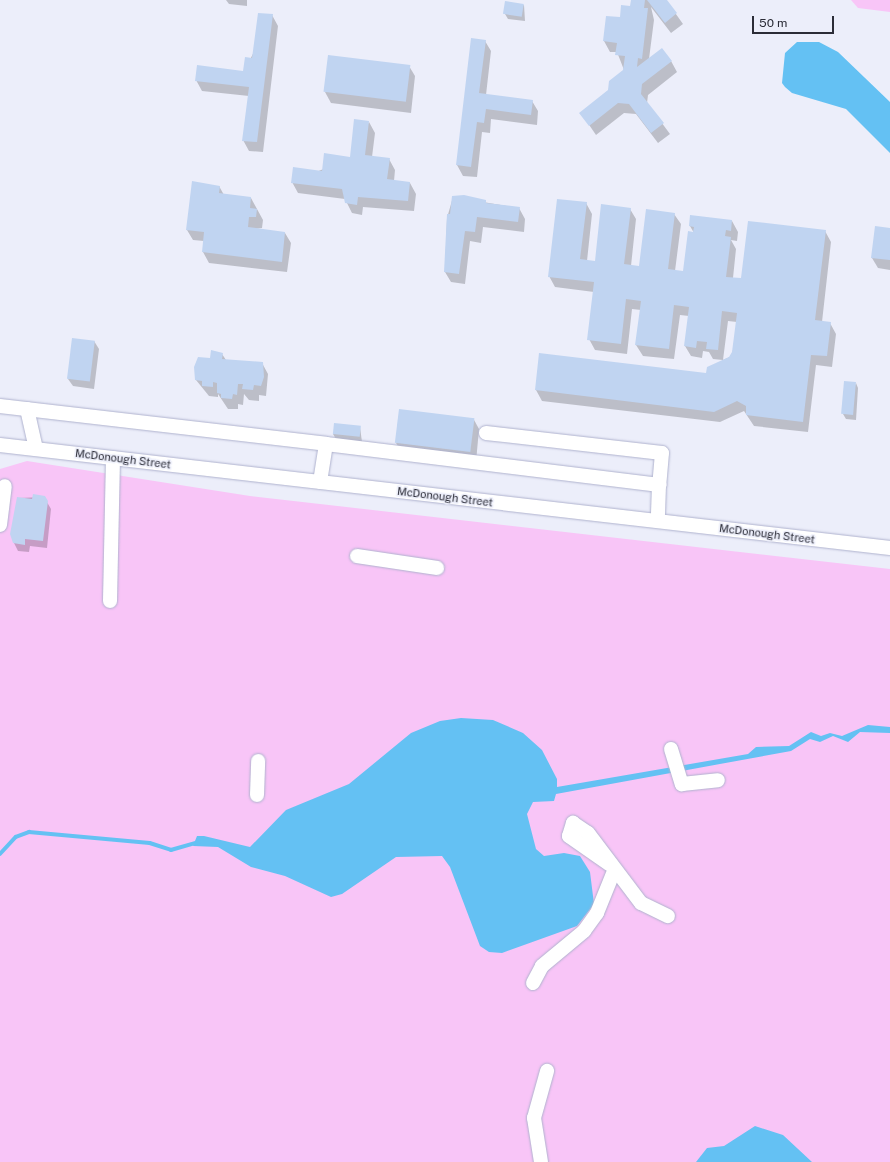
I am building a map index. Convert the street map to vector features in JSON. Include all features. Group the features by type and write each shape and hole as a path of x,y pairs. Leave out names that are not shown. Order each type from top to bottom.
{"street":[{"path":"0,406 659,485"},
{"path":"27,409 36,449"},
{"path":"486,433 662,453 658,521"},
{"path":"320,482 326,444"},
{"name":"McDonough Street","path":"0,445 890,548"},
{"path":"110,602 112,458"},
{"path":"0,526 5,486"},
{"path":"357,556 437,568"},
{"path":"672,754 678,778 685,785 718,780"},
{"path":"257,795 258,761"},
{"path":"533,983 542,966 584,931 598,913 611,867 641,903 668,916"},
{"path":"541,1162 534,1118 547,1071"}],"shaded area":[{"path":"851,0 890,0 890,12 858,8"},
{"path":"27,461 250,496 890,569 890,1162 0,1162 0,469"}],"water":[{"path":"797,42 819,42 838,52 890,102 890,153 846,109 792,93 785,87 782,83 785,53"},
{"path":"461,718 493,720 523,733 542,750 557,779 557,787 748,754 756,747 789,746 811,732 821,736 830,733 842,736 868,725 890,727 890,733 860,732 848,742 833,736 820,742 810,739 791,751 556,794 554,801 533,802 527,814 536,849 544,856 564,853 580,856 590,872 594,904 577,926 502,953 489,952 480,946 450,867 442,856 396,857 342,894 331,897 285,876 251,867 218,847 193,846 197,836 204,836 250,847 286,810 349,784 411,733 440,721"},
{"path":"755,1126 783,1135 812,1162 696,1162 707,1148 724,1146"}],"building":[{"path":"631,0 645,0 644,8 648,8 642,59 638,58 637,67 662,48 672,61 642,84 641,94 664,123 651,133 629,104 618,103 589,126 579,113 608,90 609,81 623,70 625,56 615,55 617,43 603,41 606,16 620,17 621,5 630,6"},
{"path":"647,0 667,0 677,13 665,23"},
{"path":"505,1 524,4 522,17 503,14"},
{"path":"258,13 273,14 257,142 242,141 249,87 195,81 197,65 243,71 245,57 252,58"},
{"path":"471,38 486,40 479,93 533,100 531,115 486,109 484,123 477,122 471,167 456,165"},
{"path":"328,55 410,65 406,102 323,92"},
{"path":"354,119 369,121 365,155 390,158 387,179 410,182 408,201 358,197 357,205 345,203 342,189 291,183 293,167 322,171 324,153 350,157"},
{"path":"192,181 220,186 219,193 251,197 250,208 257,209 256,217 249,217 248,227 285,232 282,262 202,252 204,232 186,230"},
{"path":"464,195 486,200 486,203 520,207 518,222 477,217 475,232 465,231 459,274 444,272 447,214 450,214 452,196"},
{"path":"557,199 587,202 580,259 595,261 601,204 631,208 624,264 639,266 646,209 675,213 668,269 683,271 688,231 693,232 694,227 689,226 690,215 732,220 731,231 726,230 725,236 731,237 726,277 741,278 748,221 826,230 815,320 831,322 827,356 811,355 803,422 746,415 746,406 737,401 714,412 535,390 539,353 706,373 707,367 729,357 732,352 737,313 722,311 718,350 706,349 707,342 697,341 696,348 684,346 689,307 674,305 669,349 635,345 641,301 626,299 621,344 587,340 594,282 548,277"},
{"path":"875,226 890,228 890,260 871,258"},
{"path":"72,338 95,341 90,381 67,379"},
{"path":"211,350 223,353 222,359 263,362 264,377 261,386 254,385 253,390 242,389 243,384 238,384 237,395 233,394 232,399 221,398 221,394 217,393 217,383 213,382 213,387 202,386 202,381 195,380 194,367 198,357 210,358"},
{"path":"844,381 856,382 853,415 841,414"},
{"path":"399,409 474,418 470,452 395,443"},
{"path":"334,423 361,426 360,437 333,434"},
{"path":"33,494 45,496 48,501 43,541 25,539 25,545 13,543 10,534 17,497 32,499"}],"waterway":[{"path":"0,854 16,837 29,832 150,843 171,850 199,842"}]}
